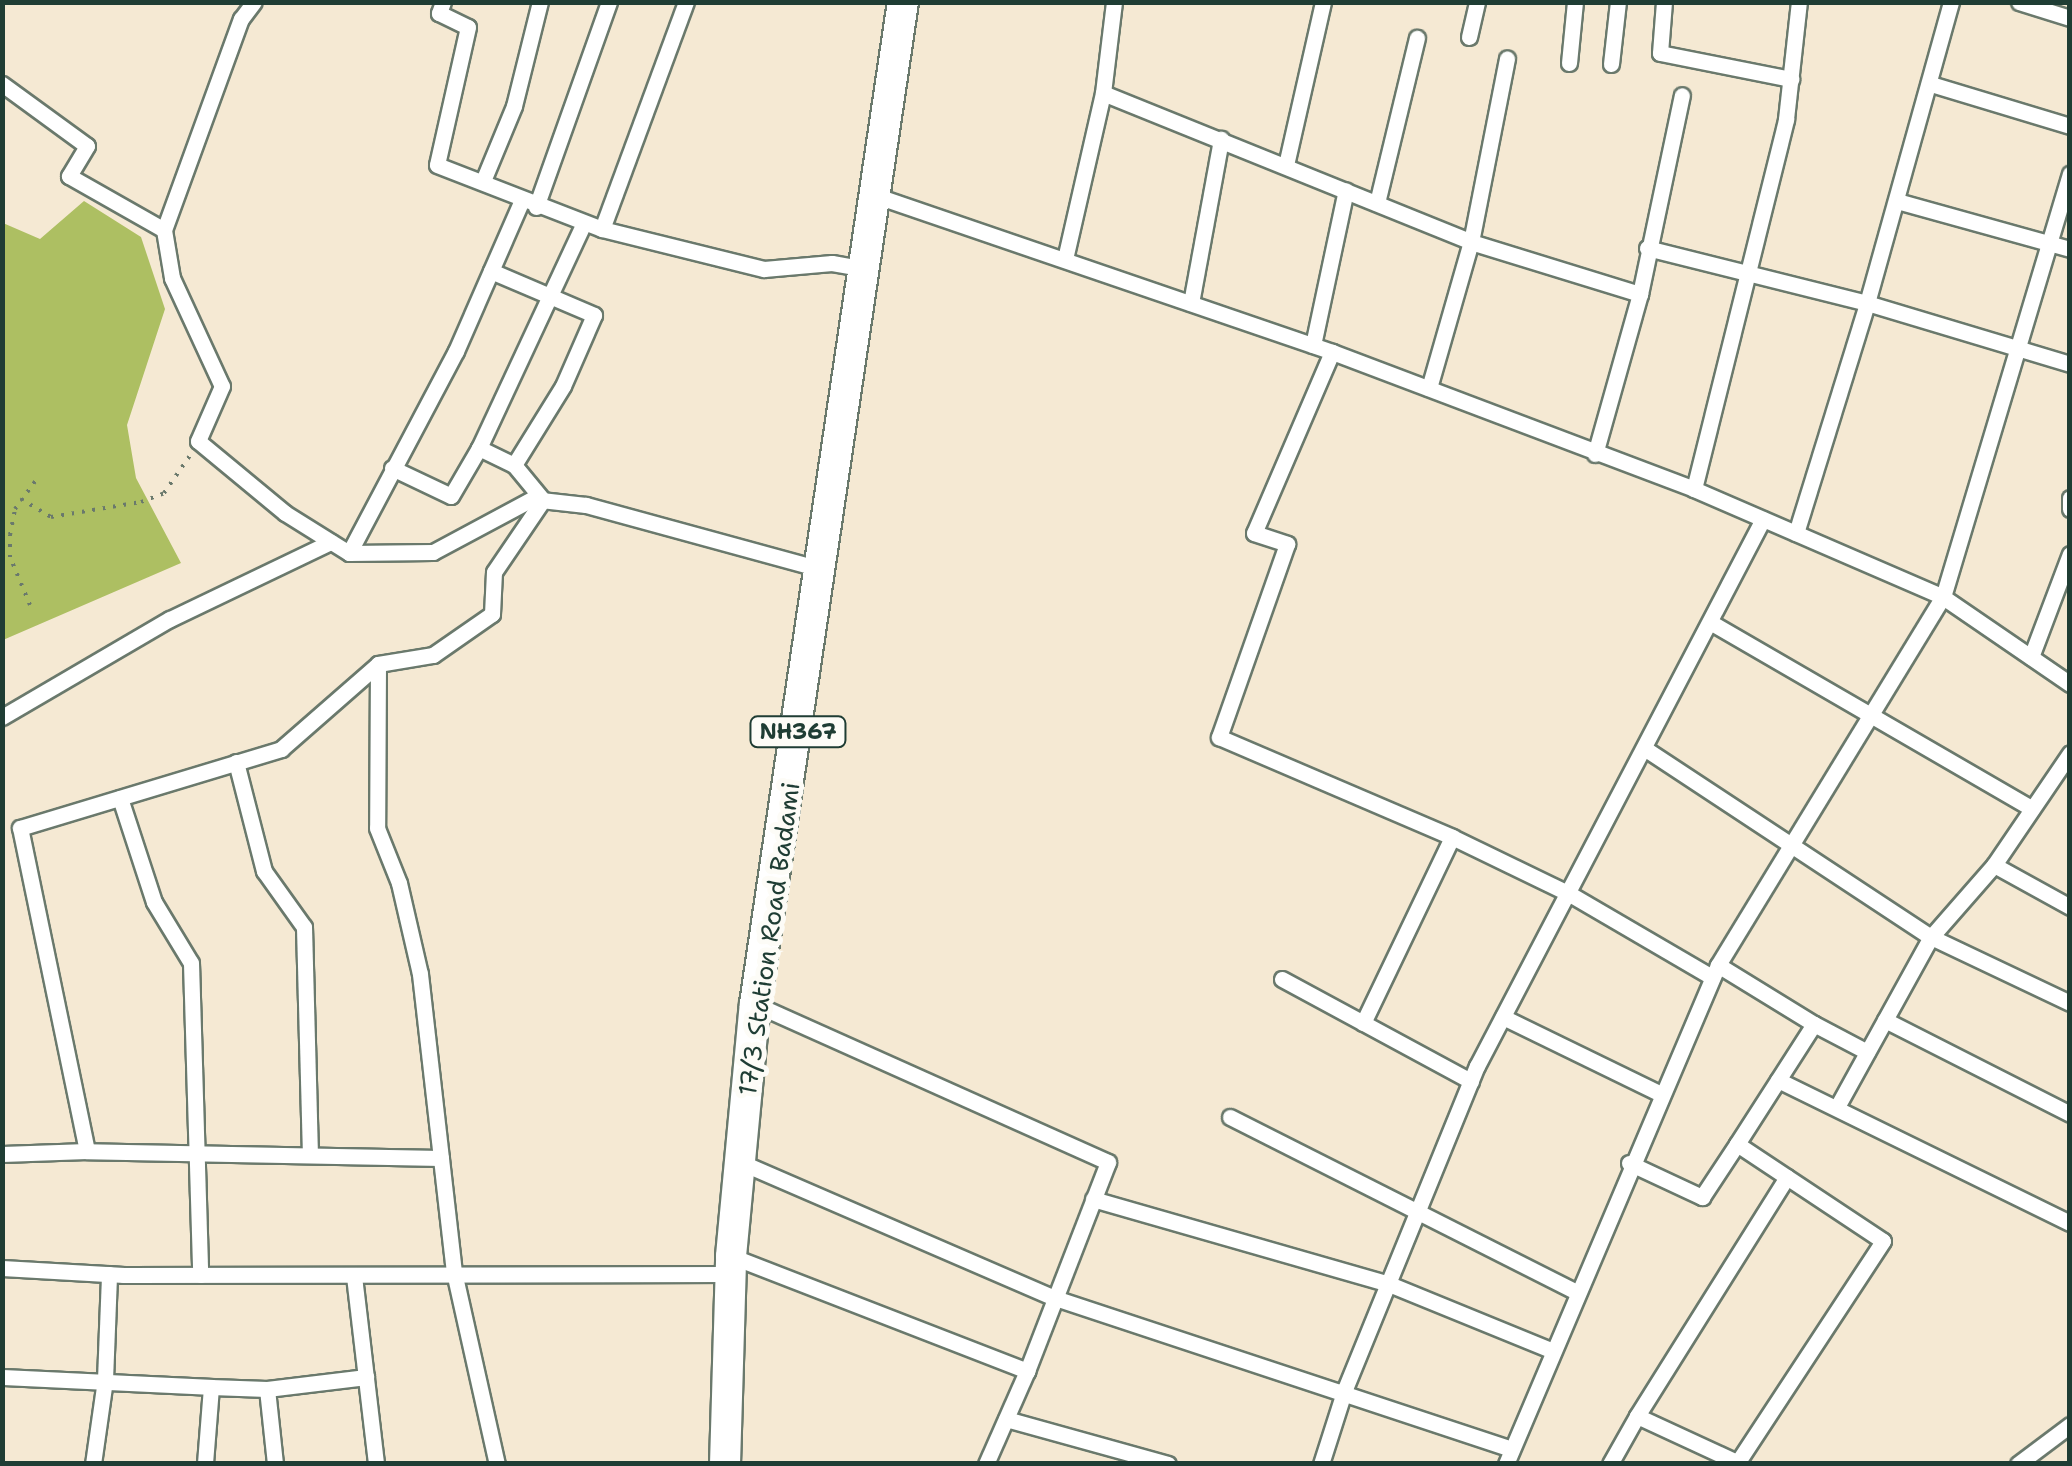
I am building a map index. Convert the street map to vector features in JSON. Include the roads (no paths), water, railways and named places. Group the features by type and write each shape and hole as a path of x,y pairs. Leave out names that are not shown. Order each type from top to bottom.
{"highway":[{"name":"17/3 Station Road Badami","path":"725,1464 731,1265 756,1004 904,2"}],"street":[{"path":"254,2 242,19 164,230 172,278 222,386 198,441 285,513 349,553 434,552 532,499 586,505 820,568"},
{"path":"443,2 439,13 468,27 437,165 584,224 764,269 832,264 866,269"},
{"path":"483,181 514,106 540,2"},
{"path":"349,553 528,204 609,2"},
{"path":"602,229 686,2"},
{"path":"1065,259 1102,93 1114,2"},
{"path":"1286,165 1324,2"},
{"path":"1469,38 1478,2"},
{"path":"1569,63 1575,2"},
{"path":"1611,64 1618,2"},
{"path":"1664,2 1660,53 1791,78"},
{"path":"1694,489 1752,270 1791,78 1799,2"},
{"path":"1796,533 1931,84 1950,2"},
{"path":"2019,2 2070,18"},
{"path":"1377,203 1417,38"},
{"path":"1429,388 1470,242 1507,60"},
{"path":"2,84 88,146 68,176 164,230"},
{"path":"1931,84 2070,126"},
{"path":"1102,93 1470,242 1640,294"},
{"path":"1595,454 1640,294 1682,95"},
{"path":"1191,303 1220,139"},
{"path":"740,1162 1055,1298 1345,1389 1509,1456 1629,1162 1715,971 1943,597 2070,174"},
{"path":"1313,345 1346,190"},
{"path":"877,196 1313,345 1694,489 1943,597 2070,684"},
{"path":"1897,201 2070,249"},
{"path":"392,468 451,496 479,448 584,224"},
{"path":"1647,248 1752,270 2070,364"},
{"path":"491,271 548,300 594,315 563,386 514,464"},
{"path":"1332,352 1254,533 1287,544 1219,736 1452,837 1568,893 1868,1052"},
{"path":"479,448 514,464 543,500"},
{"path":"2070,498 2070,509"},
{"path":"2,832 281,748 378,664 432,655 492,614 494,572 543,500"},
{"path":"1321,1464 1345,1389 1472,1081 1764,519"},
{"path":"2,717 170,618 331,542"},
{"path":"2031,657 2070,554"},
{"path":"1710,622 2032,809"},
{"path":"378,664 377,828 399,882 420,974 454,1272 497,1464"},
{"path":"1644,748 1790,849 1931,937 2070,1003"},
{"path":"1837,1107 1931,937 1994,865 2070,753"},
{"path":"236,762 264,871 304,927 310,1155"},
{"path":"120,798 154,902 191,963 200,1275"},
{"path":"20,828 87,1151"},
{"path":"1362,1022 1452,837"},
{"path":"1994,865 2070,908"},
{"path":"1282,979 1472,1081"},
{"path":"756,1004 1108,1162 1027,1371 986,1464"},
{"path":"1503,1018 1660,1094"},
{"path":"1886,1020 2070,1114"},
{"path":"1629,1162 1702,1197 1814,1024"},
{"path":"1778,1080 2070,1222"},
{"path":"1230,1117 1574,1292"},
{"path":"1637,1416 1740,1463 1883,1242 1737,1144"},
{"path":"2,1154 87,1151 441,1158"},
{"path":"1610,1464 1787,1178"},
{"path":"1094,1199 1389,1284 1551,1350"},
{"path":"2,1268 109,1274 354,1276 731,1265 1027,1371"},
{"path":"93,1464 105,1380 109,1274"},
{"path":"354,1276 376,1464"},
{"path":"2,1377 267,1389 366,1377"},
{"path":"205,1464 211,1387"},
{"path":"267,1389 275,1464"},
{"path":"1006,1419 1168,1464"},
{"path":"2018,1464 2070,1425"}]}
